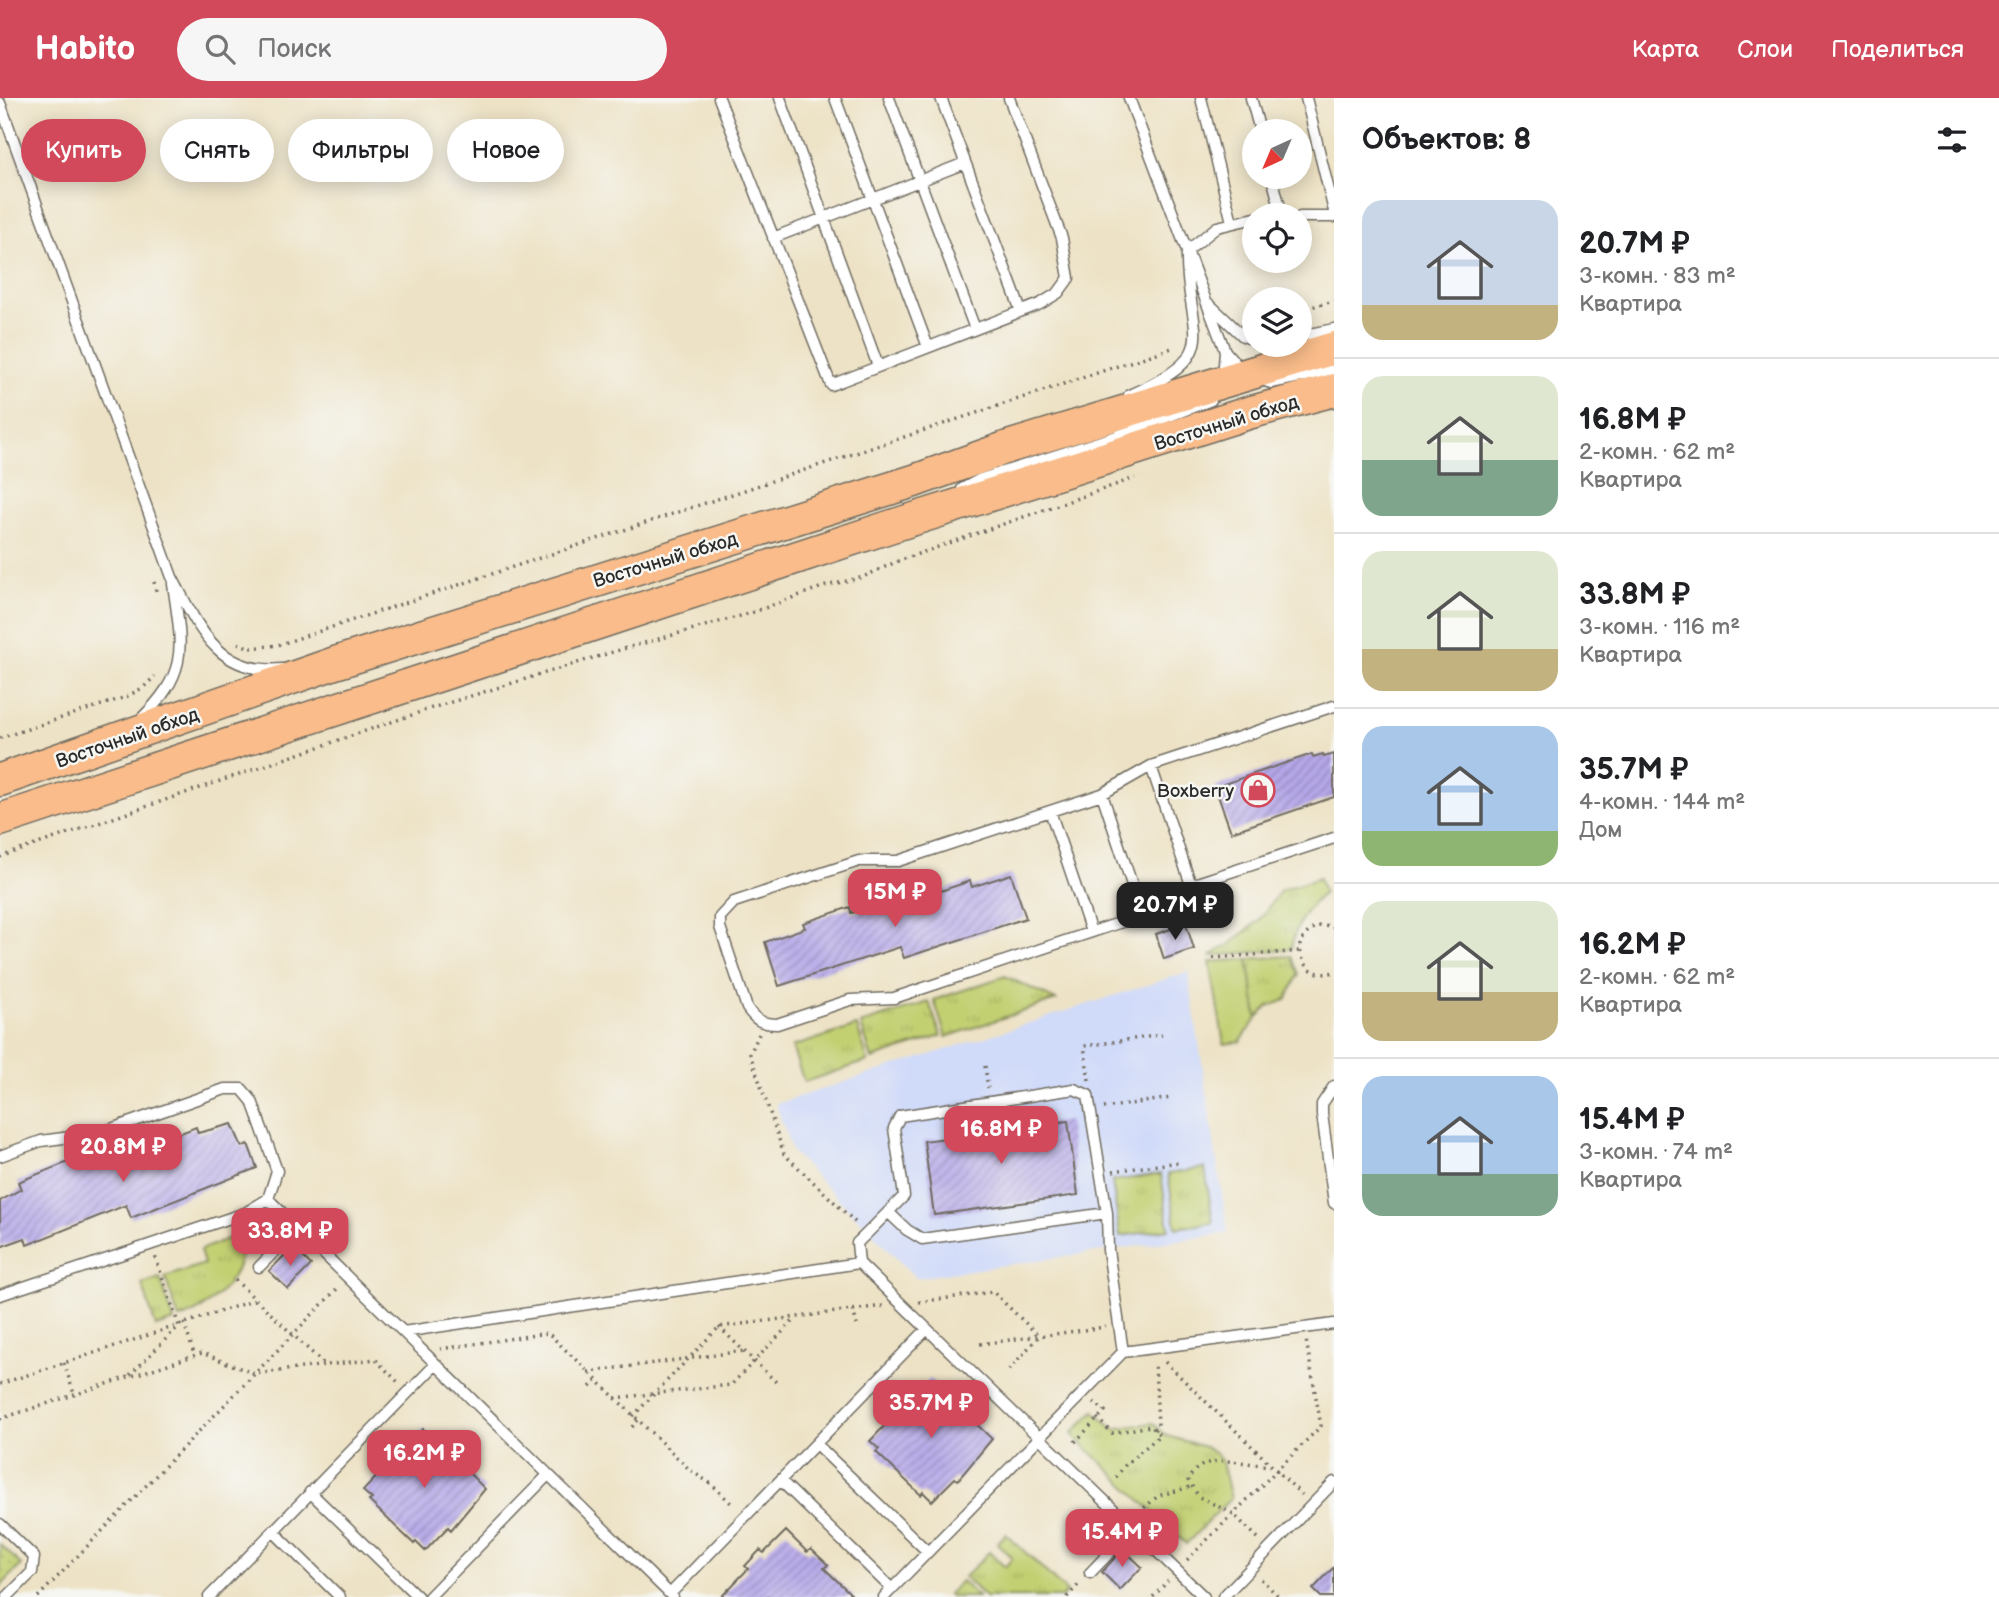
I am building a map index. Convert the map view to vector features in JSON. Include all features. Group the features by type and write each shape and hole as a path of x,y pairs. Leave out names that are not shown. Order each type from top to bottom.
{"main road":[{"name":"Восточный обход","path":"0,780 335,663 914,481 1008,447 1334,348"},
{"name":"Восточный обход","path":"0,820 892,526 1248,412 1334,390"}],"lane":[{"path":"719,98 831,385 1021,311 1058,293 1069,278 1062,238 1009,98"},
{"path":"780,98 878,366"},
{"path":"835,98 928,347"},
{"path":"889,98 975,329"},
{"path":"941,98 1021,311"},
{"path":"1129,98 1235,380"},
{"path":"1201,98 1233,222"},
{"path":"1251,98 1257,119"},
{"path":"1306,98 1334,211"},
{"path":"0,103 172,577 200,631 220,652 243,666 276,669 335,663"},
{"path":"774,238 965,163"},
{"path":"1312,217 1334,217"},
{"path":"1187,251 1217,228 1242,220"},
{"path":"1008,447 1150,386 1184,363 1197,340 1196,318 1186,278 1187,251"},
{"path":"1206,302 1242,335"},
{"path":"1312,334 1334,329"},
{"path":"1225,351 1235,380"},
{"path":"892,526 981,479 1197,407 1213,399 1235,380 1271,383 1334,370"},
{"path":"96,748 137,722 162,698 176,674 182,644 172,577"},
{"path":"1334,706 1151,766 1102,793 898,861 859,861 734,902 725,908 720,917 720,927 747,1007 754,1018 764,1024 776,1024 850,1000 894,998 1182,902 1191,885 1334,838"},
{"path":"1151,766 1191,885"},
{"path":"1102,793 1142,915"},
{"path":"1050,811 1091,932"},
{"path":"1334,1086 1322,1104 1334,1203"},
{"path":"0,1156 41,1142 100,1133 234,1087 247,1093 252,1101 277,1171 268,1199 245,1213 0,1294"},
{"path":"1122,1352 1108,1250 1107,1213 1088,1095 1081,1090 990,1101 906,1113 895,1120 904,1196 857,1244 859,1263 1204,1597"},
{"path":"268,1199 671,1596 927,1329"},
{"path":"888,1212 907,1230 922,1239 1107,1213"},
{"path":"259,1267 298,1228"},
{"path":"403,1332 859,1263"},
{"path":"884,1597 1122,1352 1334,1324"},
{"path":"209,1597 436,1364"},
{"path":"816,1444 928,1552"},
{"path":"429,1597 548,1475"},
{"path":"780,1480 892,1589"},
{"path":"1223,1597 1334,1482"},
{"path":"310,1492 418,1597"},
{"path":"0,1524 34,1557 32,1572 7,1597"},
{"path":"1090,1573 1133,1528"},
{"path":"273,1531 340,1597"}],"path":[{"path":"1312,307 1334,301"},
{"path":"232,640 250,648 278,645 1185,344"},
{"path":"0,857 432,708 616,650 751,613 822,587 863,578 898,561 1143,475"},
{"path":"155,582 160,606"},
{"path":"0,738 126,697 144,687 159,666"},
{"path":"1334,928 1319,925 1310,929 1303,936 1300,951 1304,964 1311,970 1320,974 1334,972"},
{"path":"1213,958 1300,951"},
{"path":"764,1024 751,1054 784,1154 857,1225"},
{"path":"1081,1090 1089,1079 1084,1046 1162,1035"},
{"path":"985,1066 990,1101"},
{"path":"1092,1109 1171,1098"},
{"path":"1101,1173 1180,1162"},
{"path":"151,1244 178,1325"},
{"path":"38,1597 348,1278"},
{"path":"235,1280 325,1365"},
{"path":"633,1416 719,1327 993,1292 1039,1336"},
{"path":"0,1384 255,1300"},
{"path":"853,1310 857,1325"},
{"path":"615,1398 731,1385 797,1317"},
{"path":"184,1323 195,1355"},
{"path":"128,1377 178,1325"},
{"path":"719,1327 777,1383"},
{"path":"980,1344 1106,1327"},
{"path":"1153,1597 1274,1468 1321,1426 1304,1328"},
{"path":"423,1352 548,1333 691,1471 710,1483 745,1517"},
{"path":"1008,1371 1039,1336"},
{"path":"588,1372 744,1351"},
{"path":"0,1419 202,1353 255,1374 375,1359 408,1392"},
{"path":"1154,1430 1158,1426 1155,1363 1160,1357 1312,1504"},
{"path":"64,1363 75,1395"},
{"path":"590,1387 597,1380"},
{"path":"1075,1442 1105,1411 1097,1403 1077,1398"},
{"path":"0,1414 10,1416"},
{"path":"1097,1418 1112,1433 1150,1426 1160,1435 1126,1464 1114,1480"},
{"path":"632,1427 638,1420"},
{"path":"1269,1549 1232,1513 1211,1505 1190,1488 1188,1480 1194,1469 1202,1463 1212,1461 1274,1468"},
{"path":"1144,1508 1158,1496 1190,1488"},
{"path":"1250,1569 1279,1597"}],"shaded area":[{"path":"1188,972 1228,1233 916,1278 792,1152 776,1104"}],"green space":[{"path":"1319,878 1324,893 1302,918 1291,949 1210,956 1233,942 1259,920 1281,890"},
{"path":"1291,956 1299,974 1286,1000 1269,1006 1257,1018 1248,959"},
{"path":"1248,959 1257,1018 1240,1042 1224,1044 1210,962"},
{"path":"1005,976 1056,1000 946,1037 934,1000"},
{"path":"929,1002 941,1036 872,1059 861,1024"},
{"path":"857,1026 868,1061 804,1082 792,1047"},
{"path":"1205,1168 1213,1223 1176,1228 1168,1174"},
{"path":"1161,1174 1169,1229 1120,1236 1112,1181"},
{"path":"239,1234 239,1261 226,1286 204,1307 179,1319 165,1277 204,1264 200,1250"},
{"path":"160,1278 174,1321 156,1327 142,1284"},
{"path":"1094,1411 1113,1429 1153,1423 1167,1436 1205,1447 1222,1462 1231,1498 1186,1544 1072,1434"},
{"path":"1006,1534 1067,1592 1062,1597 985,1597 964,1577 989,1552 1005,1567 1012,1558 997,1543"},
{"path":"0,1544 21,1565 0,1587"},
{"path":"961,1581 978,1597 951,1597 948,1594"}],"building":[{"path":"1312,754 1313,757 1323,754 1324,757 1334,754 1334,797 1231,832 1215,787"},
{"path":"1011,874 1026,918 904,958 900,947 779,986 765,942 805,928 803,923 850,907 851,913 886,905 889,915 928,902 926,896 970,881 972,887"},
{"path":"1186,924 1194,949 1164,959 1156,934"},
{"path":"1018,1116 1019,1127 1068,1121 1078,1195 934,1215 924,1141 974,1134 972,1123"},
{"path":"232,1124 242,1147 248,1144 257,1168 131,1218 126,1205 27,1245 25,1238 0,1247 0,1201 21,1189 18,1182 68,1162 71,1167 86,1161 88,1166 108,1158 111,1166 147,1153 145,1147 196,1127 198,1133"},
{"path":"293,1247 311,1265 288,1289 269,1271"},
{"path":"930,1379 952,1400 955,1397 972,1413 969,1417 992,1439 958,1480 955,1478 932,1501 923,1492 921,1495 876,1452 879,1449 870,1441 893,1417 890,1414 905,1398 908,1402"},
{"path":"423,1429 445,1450 448,1446 465,1463 462,1466 485,1489 451,1530 448,1527 425,1551 416,1542 414,1544 369,1501 372,1499 363,1491 386,1467 383,1464 398,1448 401,1451"},
{"path":"786,1531 807,1552 811,1549 828,1565 824,1568 854,1597 721,1597 748,1569 745,1566 760,1550 764,1553"},
{"path":"1123,1549 1142,1567 1120,1590 1102,1572"},
{"path":"1334,1567 1334,1597 1321,1597 1313,1589"}],"place":[{"name":"Boxberry","path":"1258,790"}]}
